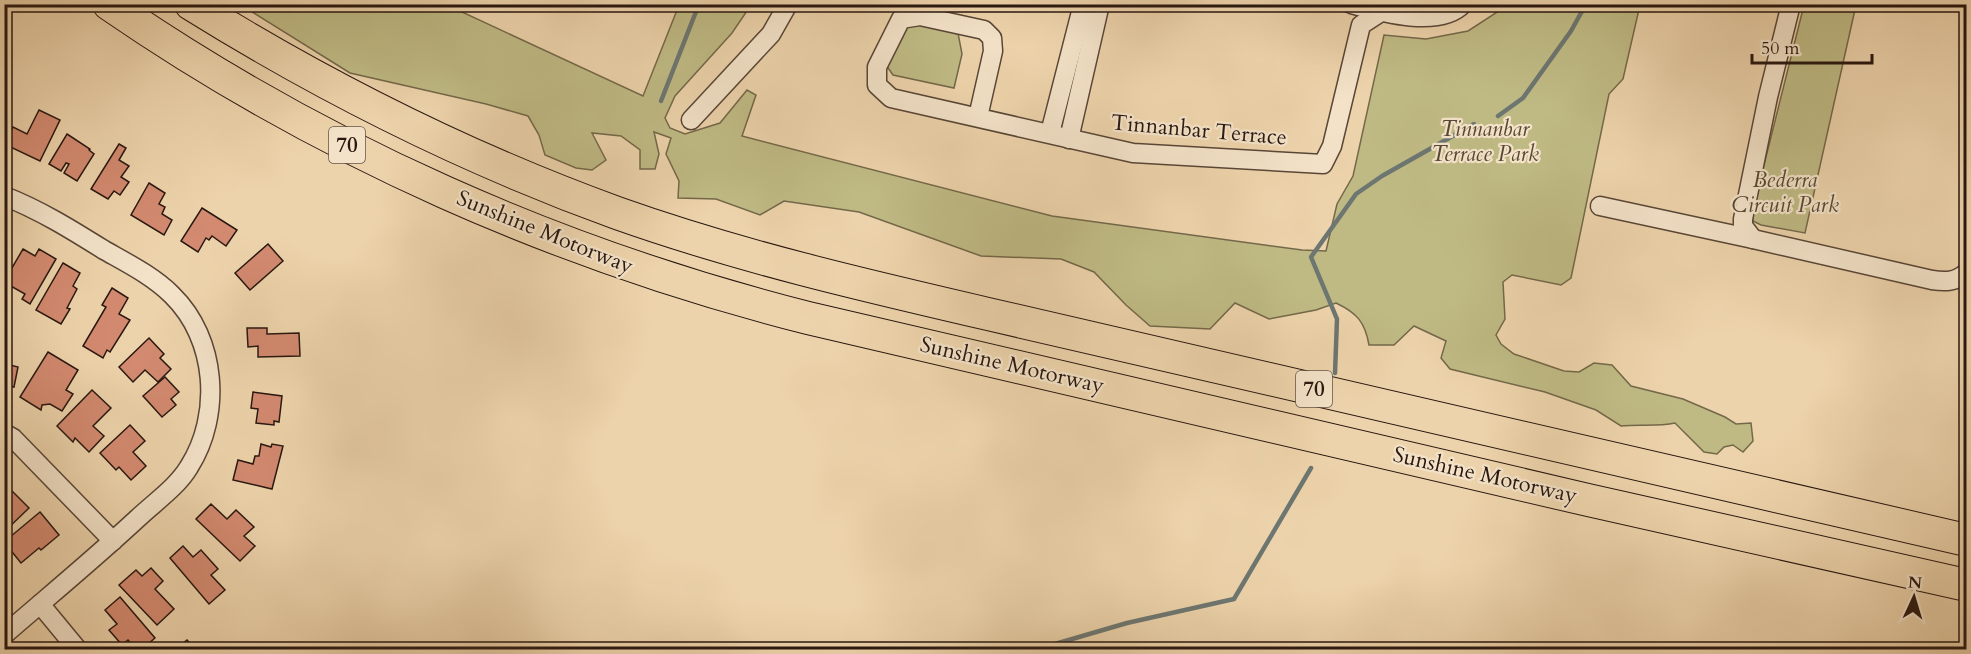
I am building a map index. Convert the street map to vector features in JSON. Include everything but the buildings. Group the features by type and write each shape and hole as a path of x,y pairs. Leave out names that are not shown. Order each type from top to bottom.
{"highway":[{"name":"Sunshine Motorway","path":"109,4 221,77 321,132 430,186 524,226 650,273 740,301 808,318 1588,500 1966,585"},
{"name":"Sunshine Motorway","path":"191,4 298,69 471,155 616,213 780,264 1966,540"}],"street":[{"path":"691,120 771,34 788,4"},
{"path":"1050,133 1083,4"},
{"path":"1069,139 1100,4"},
{"path":"1351,4 1382,12 1425,18 1458,10 1463,4"},
{"path":"1753,239 1743,226 1743,219 1768,97 1791,4"},
{"name":"Tinnanbar Terrace","path":"978,117 993,51 992,38 984,30 920,16 902,19 877,67 877,86 891,98 1133,153 1323,164 1332,146 1361,25 1382,12"},
{"path":"4,196 44,214 142,272 172,295 191,319 206,351 211,382 207,422 199,448 189,468 178,482 4,634"},
{"path":"1600,206 1932,280 1960,279 1966,273"},
{"path":"4,433 13,438 113,541"},
{"path":"40,604 78,650"}],"green space":[{"name":"Tinnanbar Terrace Park","path":"241,5 447,5 643,96 679,5 751,5 732,33 675,96 665,118 670,128 685,134 720,123 747,90 756,95 742,136 1052,216 1302,250 1326,251 1337,204 1353,176 1384,35 1426,39 1468,31 1506,5 1640,5 1623,79 1609,94 1571,278 1561,285 1512,275 1503,282 1505,319 1496,335 1501,344 1514,354 1564,371 1579,372 1594,363 1612,365 1631,386 1683,399 1736,424 1751,423 1753,441 1743,452 1733,445 1724,447 1717,454 1704,452 1675,423 1621,426 1596,410 1545,392 1450,369 1441,358 1446,341 1414,326 1394,345 1369,345 1359,319 1336,303 1316,310 1269,319 1235,303 1210,329 1150,326 1094,272 1061,259 981,256 859,212 784,201 760,215 716,199 678,198 679,181 666,154 671,138 654,132 659,154 655,169 640,169 640,150 621,136 592,133 606,160 592,170 576,168 545,155 539,135 528,116 486,104 350,73"},
{"name":"Bederra Circuit Park","path":"1804,5 1856,5 1805,233 1761,225 1753,221 1752,213"},
{"path":"919,23 958,33 962,54 954,88 893,75 886,65 906,26"}],"waterway":[{"path":"661,101 699,4"},
{"path":"1498,116 1523,98 1571,31 1586,4"},
{"path":"1335,373 1337,319 1311,257 1356,194 1382,176 1474,124"},
{"path":"1045,650 1055,644 1127,623 1234,599 1311,468"}]}
